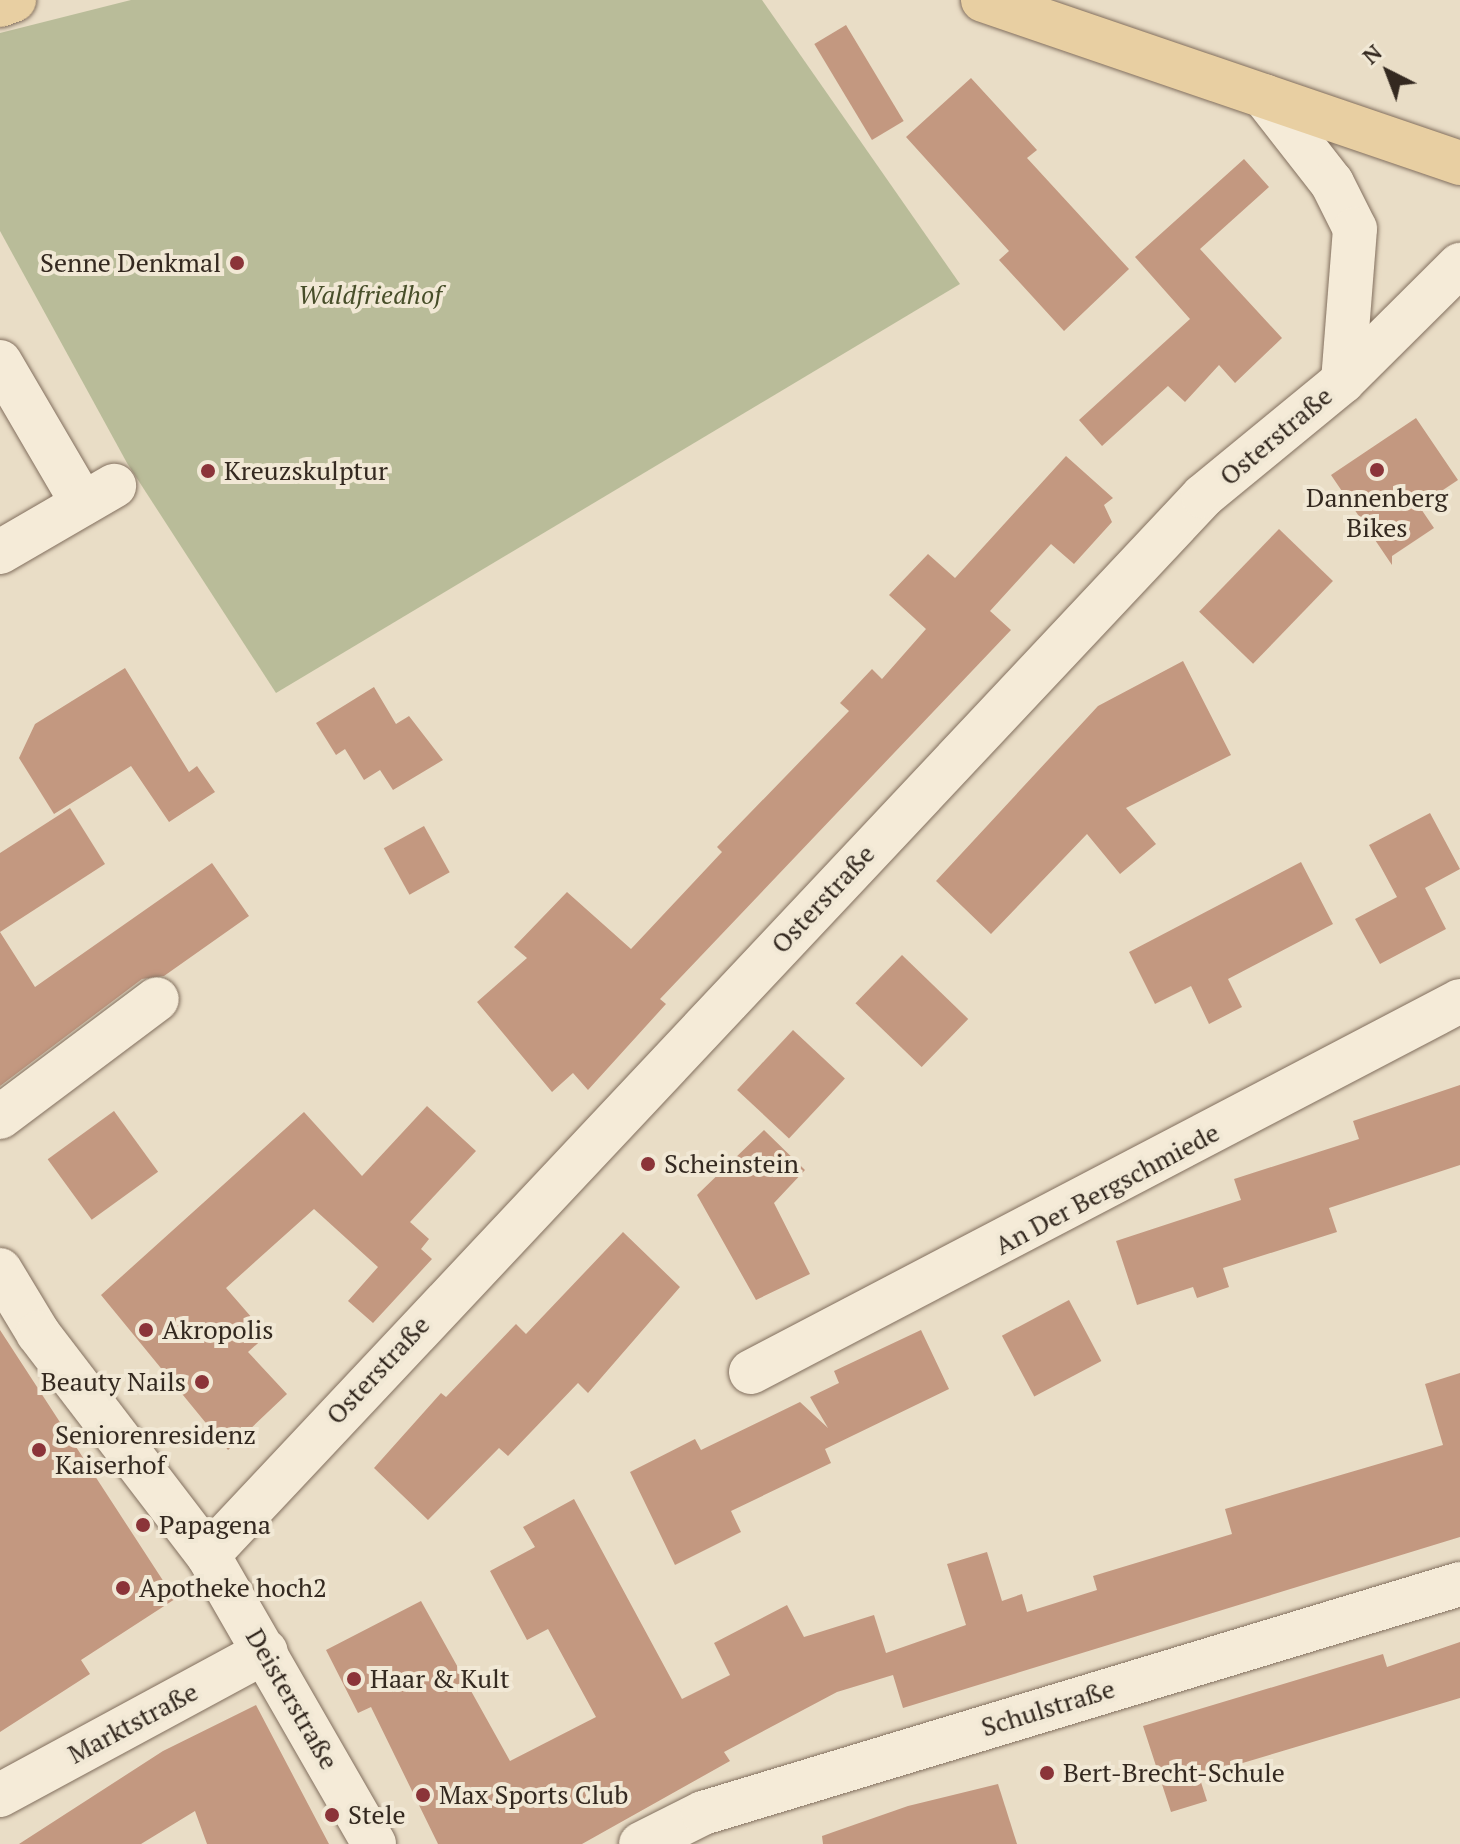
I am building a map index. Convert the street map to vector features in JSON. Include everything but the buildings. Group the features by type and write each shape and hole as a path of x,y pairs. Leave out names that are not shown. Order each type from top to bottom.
{"main road":[{"path":"0,5 14,0"},
{"path":"983,0 1460,163"}],"street":[{"path":"1264,96 1332,183 1355,229 1343,381"},
{"name":"Osterstraße","path":"208,1555 1203,496 1343,381 1460,265"},
{"path":"0,362 98,495 0,552"},
{"path":"0,1117 157,999"},
{"name":"An Der Bergschmiede","path":"751,1372 925,1287 1460,1001"},
{"name":"Deisterstraße","path":"0,1270 38,1333 208,1555 266,1651 374,1844"},
{"name":"Schulstraße","path":"641,1844 703,1813 1460,1584"},
{"name":"Marktstraße","path":"0,1795 266,1651"}],"green space":[{"name":"Waldfriedhof","path":"131,0 762,0 960,284 276,693 127,463 0,231 0,33"}],"place":[{"name":"Senne Denkmal","path":"237,263"},
{"name":"Dannenberg Bikes","path":"1377,470"},
{"name":"Kreuzskulptur","path":"208,471"},
{"name":"Scheinstein","path":"648,1164"},
{"name":"Akropolis","path":"146,1330"},
{"name":"Beauty Nails","path":"202,1382"},
{"name":"Seniorenresidenz Kaiserhof","path":"39,1450"},
{"name":"Papagena","path":"143,1525"},
{"name":"Apotheke hoch2","path":"123,1588"},
{"name":"Haar & Kult","path":"354,1679"},
{"name":"Bert-Brecht-Schule","path":"1047,1773"},
{"name":"Max Sports Club","path":"423,1795"},
{"name":"Stele","path":"332,1815"}]}
